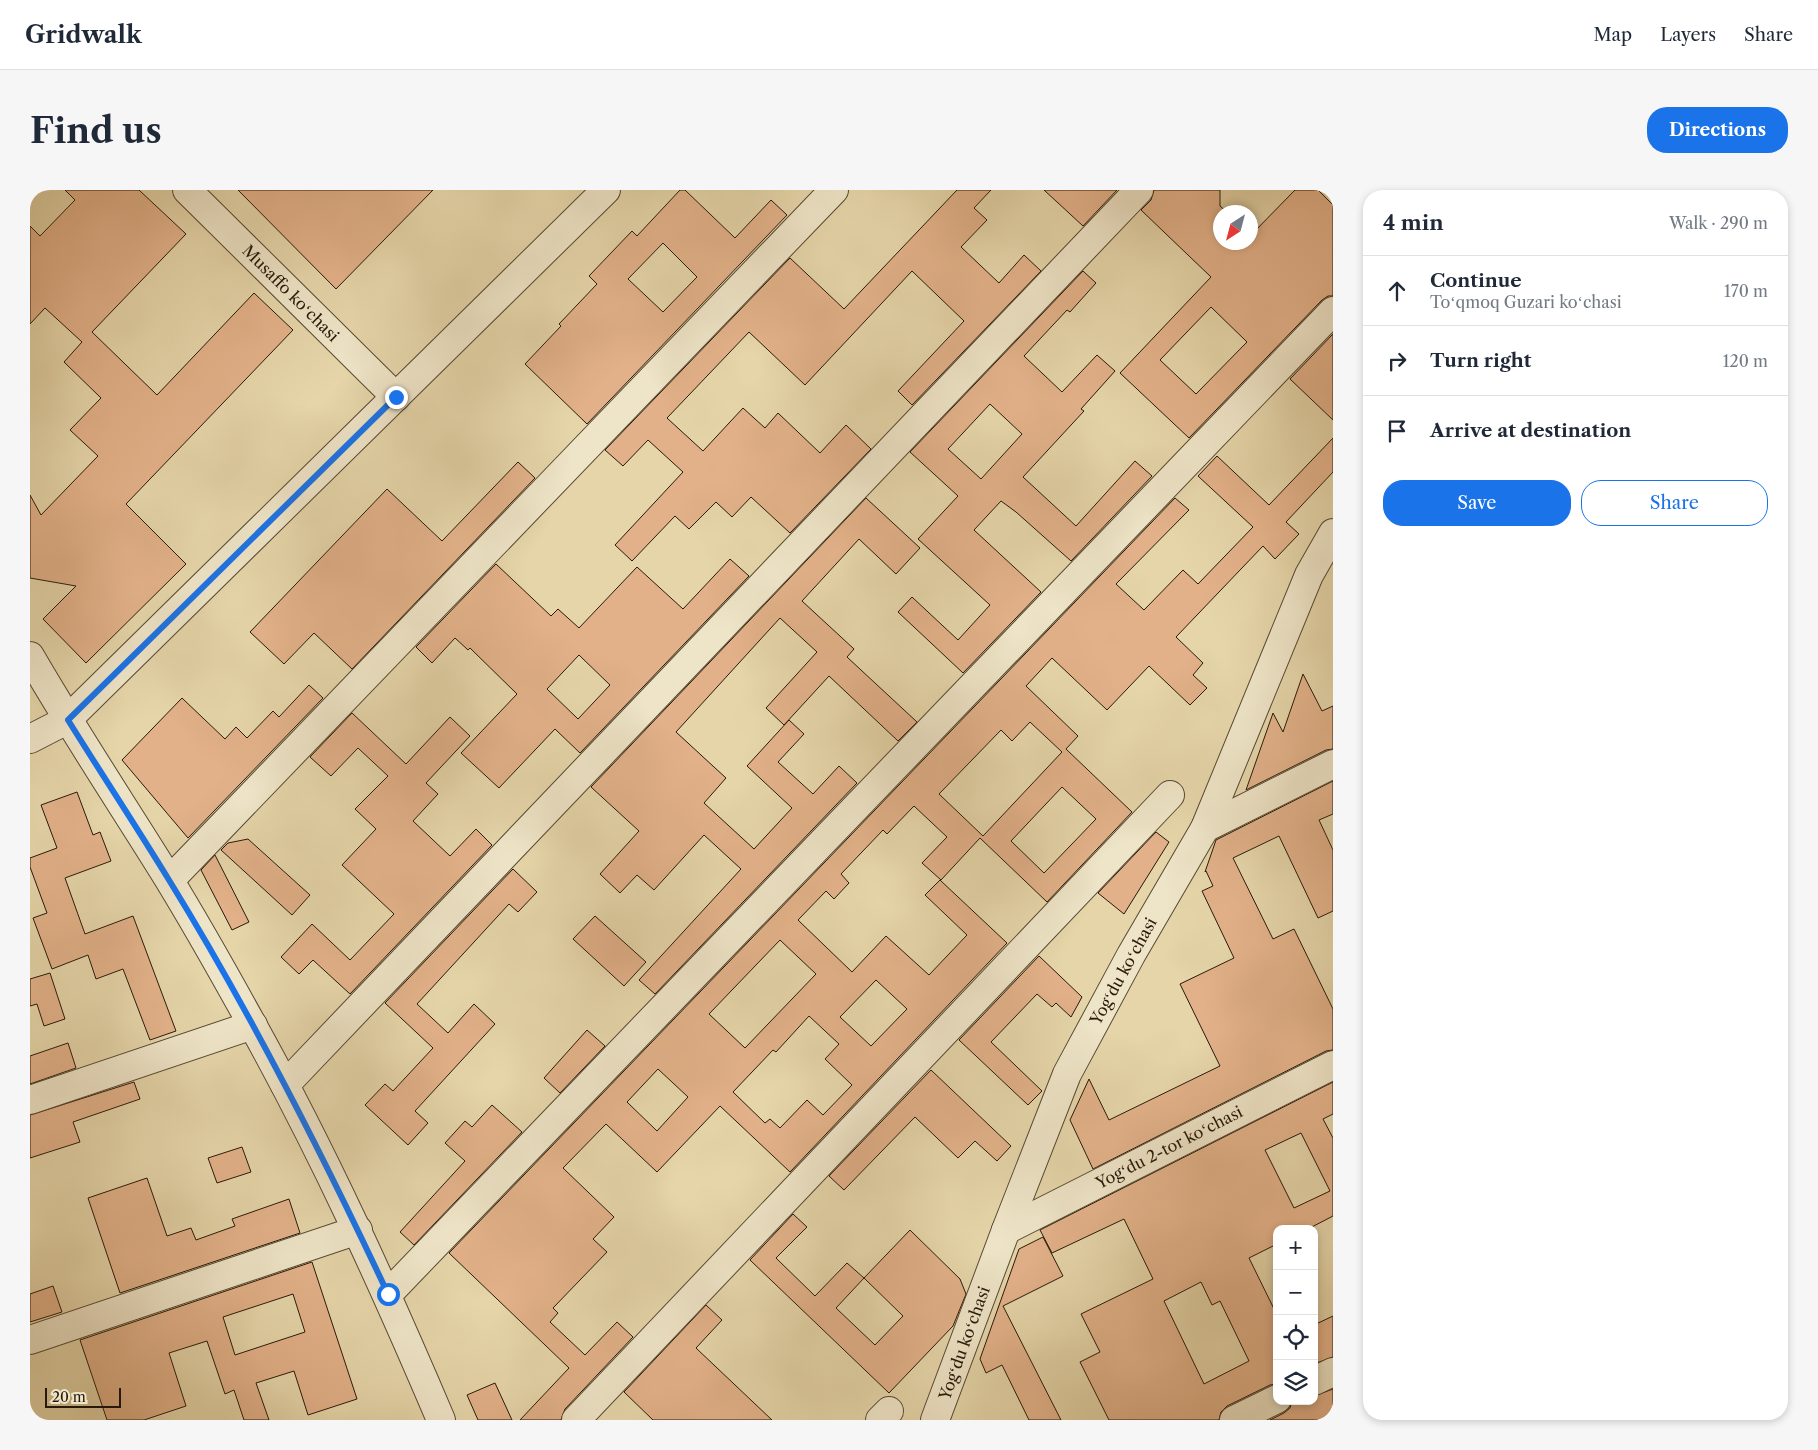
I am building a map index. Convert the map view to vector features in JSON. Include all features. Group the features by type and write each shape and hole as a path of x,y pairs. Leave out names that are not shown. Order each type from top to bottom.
{"street":[{"name":"Musaffo koʻchasi","path":"187,190 396,397"},
{"path":"30,739 68,720 606,190"},
{"path":"170,880 834,190"},
{"path":"285,1085 1139,190"},
{"path":"388,1294 1333,311"},
{"name":"Yogʻdu koʻchasi","path":"935,1420 1067,1074 1131,955 1205,828 1309,575 1333,533"},
{"path":"30,656 68,720 170,880 253,1025 358,1230 388,1294 441,1420"},
{"path":"1205,828 1333,764"},
{"path":"576,1420 1170,795"},
{"path":"30,1100 253,1025"},
{"name":"Yogʻdu 2-tor koʻchasi","path":"1006,1230 1333,1065"},
{"path":"30,1340 358,1230"},
{"path":"1318,1379 1333,1372"},
{"path":"1234,1420 1273,1401"}],"building":[{"path":"65,190 139,190 186,234 92,332 157,395 254,293 293,330 126,504 186,564 86,663 43,619 76,586 30,578 30,495 41,515 98,456 70,430 101,398 64,362 82,342 45,308 30,324 30,226 40,236 75,200"},
{"path":"238,190 433,190 336,289"},
{"path":"680,190 685,190 735,238 771,200 787,215 587,424 525,364 597,284 589,276 632,231 637,236","holes":["663,243 697,277 663,312 628,279"]},
{"path":"957,190 991,190 974,208 987,220 961,247 999,283 1024,255 1041,271 912,405 898,391 964,321 912,271 805,385 749,332 667,418 703,451 743,408 765,428 778,413 820,453 846,425 871,449 790,533 751,497 732,517 716,502 689,529 675,516 632,561 615,545 683,472 648,440 623,466 605,450 790,258 844,309"},
{"path":"1044,190 1117,190 1083,226"},
{"path":"1154,190 1220,190 1220,205 1213,205 1213,250 1258,250 1258,228 1295,190 1318,190 1333,205 1333,296 1328,296 1322,300 1189,438 1120,373 1211,277 1141,210 1151,200","holes":["1211,307 1247,342 1196,394 1160,360"]},
{"path":"1083,271 1096,283 1070,312 1067,310 1024,356 1062,392 1097,355 1115,371 1081,409 1084,411 1023,477 1076,526 1135,461 1152,476 1071,561 1001,501 974,530 1041,592 963,673 898,612 912,597 958,640 990,605 918,539 958,496 910,452","holes":["990,404 1022,434 981,479 948,449"]},
{"path":"1333,334 1333,420 1290,379"},
{"path":"1333,438 1333,472 1286,522 1299,534 1275,559 1263,546 1176,637 1203,663 1193,675 1207,688 1190,705 1149,666 1107,710 1052,658 1026,686 1078,736 1066,749 1132,812 1047,902 980,838 941,880 922,863 947,837 914,806 887,834 883,830 841,874 849,883 834,899 826,891 798,920 852,972 886,936 929,975 967,935 925,895 940,880 1007,943 790,1172 720,1106 657,1172 606,1124 563,1168 614,1217 593,1239 607,1252 553,1308 558,1313 550,1322 585,1355 617,1322 633,1337 565,1409 561,1420 520,1420 569,1368 449,1253 1175,498 1189,510 1116,584 1144,610 1183,570 1198,584 1253,527 1198,476 1217,456 1269,505","holes":["1030,722 1062,752 983,836 939,794 1001,730 1012,741","1062,787 1096,819 1044,873 1011,841","780,940 816,974 745,1048 709,1014","876,980 907,1009 871,1046 840,1017","809,1016 839,1044 825,1059 852,1085 823,1115 807,1100 780,1128 770,1119 765,1123 733,1092 773,1050 776,1052","658,1069 688,1097 657,1131 627,1102"]},
{"path":"518,462 535,478 352,669 314,633 284,664 250,632 387,489 442,541"},
{"path":"866,498 920,548 896,574 859,539 802,601 854,649 847,657 917,722 898,741 829,676 784,725 766,708 817,652 780,618 676,732 726,778 704,803 754,849 792,808 747,766 789,720 804,734 778,762 813,794 839,766 857,783 655,994 639,980 741,869 704,835 654,890 637,875 620,893 600,874 639,831 591,787"},
{"path":"730,559 749,576 580,753 555,729 499,788 461,753 517,694 470,648 468,650 455,638 432,663 416,647 496,564 551,616 558,609 579,628 637,567 683,609","holes":["579,655 610,685 578,719 547,689"]},
{"path":"1303,674 1322,711 1333,706 1333,749 1326,750 1246,790 1273,713 1283,732"},
{"path":"309,685 323,698 188,838 122,760 182,698 225,739 236,727 247,738 273,711 279,717"},
{"path":"352,713 406,764 450,717 470,736 426,783 438,794 413,821 450,856 476,829 492,845 350,994 313,960 299,974 281,957 312,924 350,960 394,914 342,865 376,829 355,809 388,776 358,748 331,776 310,757"},
{"path":"1333,781 1333,814 1319,820 1333,850 1333,911 1318,918 1279,836 1233,858 1273,939 1294,929 1333,1009 1333,1050 1326,1051 1093,1169 1070,1120 1089,1079 1109,1120 1220,1066 1180,984 1234,958 1202,891 1213,886 1205,872 1216,840"},
{"path":"77,792 93,835 100,832 111,861 65,878 85,934 133,916 176,1031 150,1040 123,969 96,979 88,955 52,969 33,918 47,913 30,867 30,858 57,848 41,805"},
{"path":"1156,832 1169,842 1124,914 1098,893"},
{"path":"248,839 310,895 292,915 221,850 228,843"},
{"path":"215,855 249,922 232,930 201,870"},
{"path":"513,869 537,892 518,912 509,904 417,1004 448,1033 474,1004 495,1024 415,1111 428,1123 408,1145 365,1105 385,1084 393,1091 433,1048 385,1003"},
{"path":"595,916 646,962 624,986 573,939"},
{"path":"1039,956 1082,997 1071,1017 1056,1003 1052,1007 1037,994 991,1042 1042,1091 1028,1105 959,1040"},
{"path":"50,973 65,1019 44,1026 37,1004 30,1006 30,979"},
{"path":"587,1030 605,1046 560,1093 544,1078"},
{"path":"68,1043 76,1068 30,1084 30,1056"},
{"path":"931,1070 1011,1146 997,1161 975,1141 958,1158 915,1117 844,1190 829,1176"},
{"path":"134,1082 140,1099 73,1122 80,1142 30,1158 30,1115"},
{"path":"1333,1082 1333,1114 1323,1119 1333,1138 1333,1216 1316,1225 1273,1225 1273,1246 1249,1258 1273,1307 1273,1385 1227,1406 1221,1412 1219,1420 1109,1420 1080,1362 1100,1352 1081,1314 1153,1279 1124,1219 1052,1253 1040,1230","holes":["1301,1133 1330,1191 1294,1208 1265,1150","1201,1282 1212,1305 1220,1301 1249,1361 1204,1384 1164,1301"]},
{"path":"492,1105 522,1132 414,1245 400,1232 465,1161 445,1143 465,1121 472,1127"},
{"path":"242,1147 251,1172 217,1183 208,1158"},
{"path":"147,1178 167,1236 191,1228 196,1240 235,1226 232,1219 289,1199 300,1233 120,1293 88,1198"},
{"path":"793,1214 807,1227 776,1258 815,1296 847,1263 864,1278 910,1230 960,1279 966,1294 953,1326 889,1393 750,1260","holes":["864,1278 903,1316 875,1345 836,1308"]},
{"path":"1043,1237 1063,1276 1003,1306 1061,1420 1029,1420 1002,1365 986,1373 980,1359 1019,1249"},
{"path":"312,1262 357,1399 308,1415 294,1371 256,1383 269,1420 244,1420 234,1390 225,1394 207,1341 169,1353 186,1406 144,1420 107,1420 80,1340","holes":["293,1294 305,1332 235,1355 223,1317"]},
{"path":"53,1286 62,1312 30,1322 30,1294"},
{"path":"706,1305 722,1320 696,1348 772,1420 653,1420 624,1392"},
{"path":"1333,1316 1333,1357 1318,1363 1318,1360 1318,1323"},
{"path":"495,1383 512,1420 478,1420 467,1395"},
{"path":"1333,1389 1333,1420 1270,1420 1284,1413 1291,1405 1318,1405 1318,1395"}],"route":[{"path":"388,1294 358,1230 253,1025 170,880 68,720 396,397"}]}
